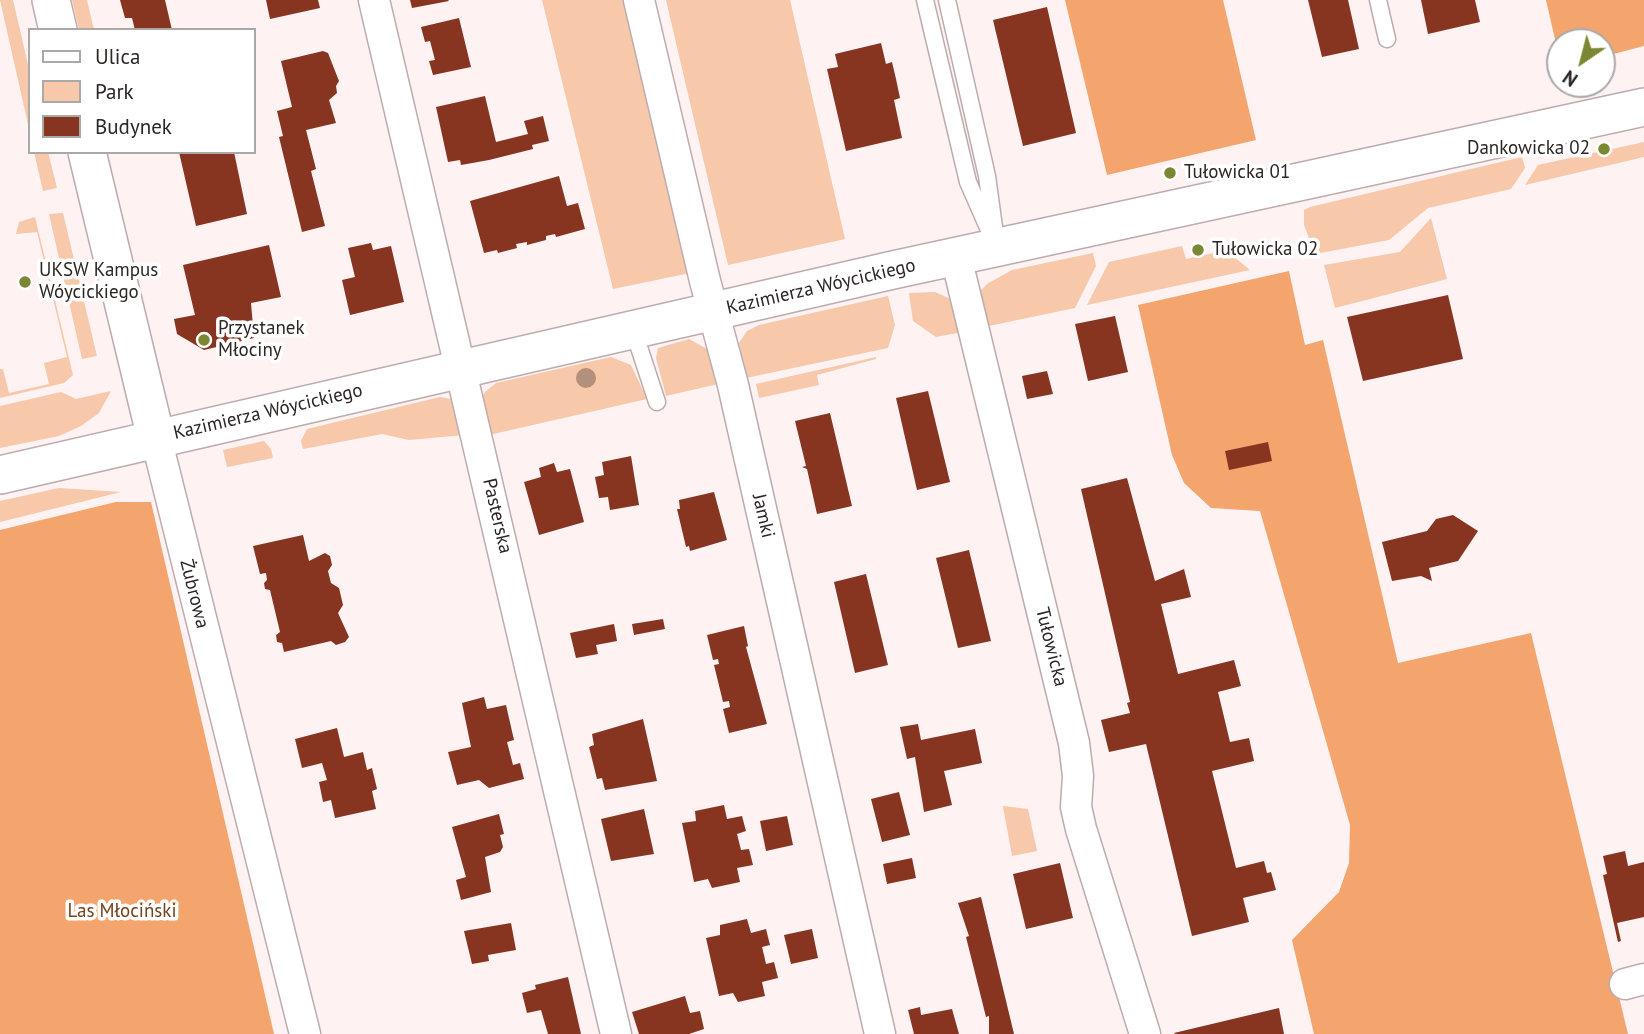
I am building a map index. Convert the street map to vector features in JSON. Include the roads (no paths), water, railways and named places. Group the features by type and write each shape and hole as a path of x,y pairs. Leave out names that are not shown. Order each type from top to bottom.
{"street":[{"path":"51,0 58,28"},
{"name":"Pasterska","path":"374,0 616,1034"},
{"name":"Jamki","path":"639,0 733,385 880,1034"},
{"name":"Kazimierza Wóycickiego","path":"0,475 462,367 1644,107"},
{"name":"Żubrowa","path":"87,154 305,1034"},
{"name":"Tułowicka","path":"956,257 1074,743 1078,776 1076,807 1081,829 1145,1034"}],"lane":[{"path":"925,0 968,182 997,248"},
{"path":"947,0 986,176 997,248"},
{"path":"1378,0 1387,39"},
{"path":"633,329 657,402"}],"place":[{"name":"Dankowicka 02","path":"1604,149"},
{"name":"Tułowicka 01","path":"1170,173"},
{"name":"Tułowicka 02","path":"1198,250"},
{"name":"UKSW Kampus Wóycickiego","path":"25,282"},
{"name":"Przystanek Młociny","path":"204,340"}],"park label":[{"name":"Las Młociński","path":"122,912"}]}
